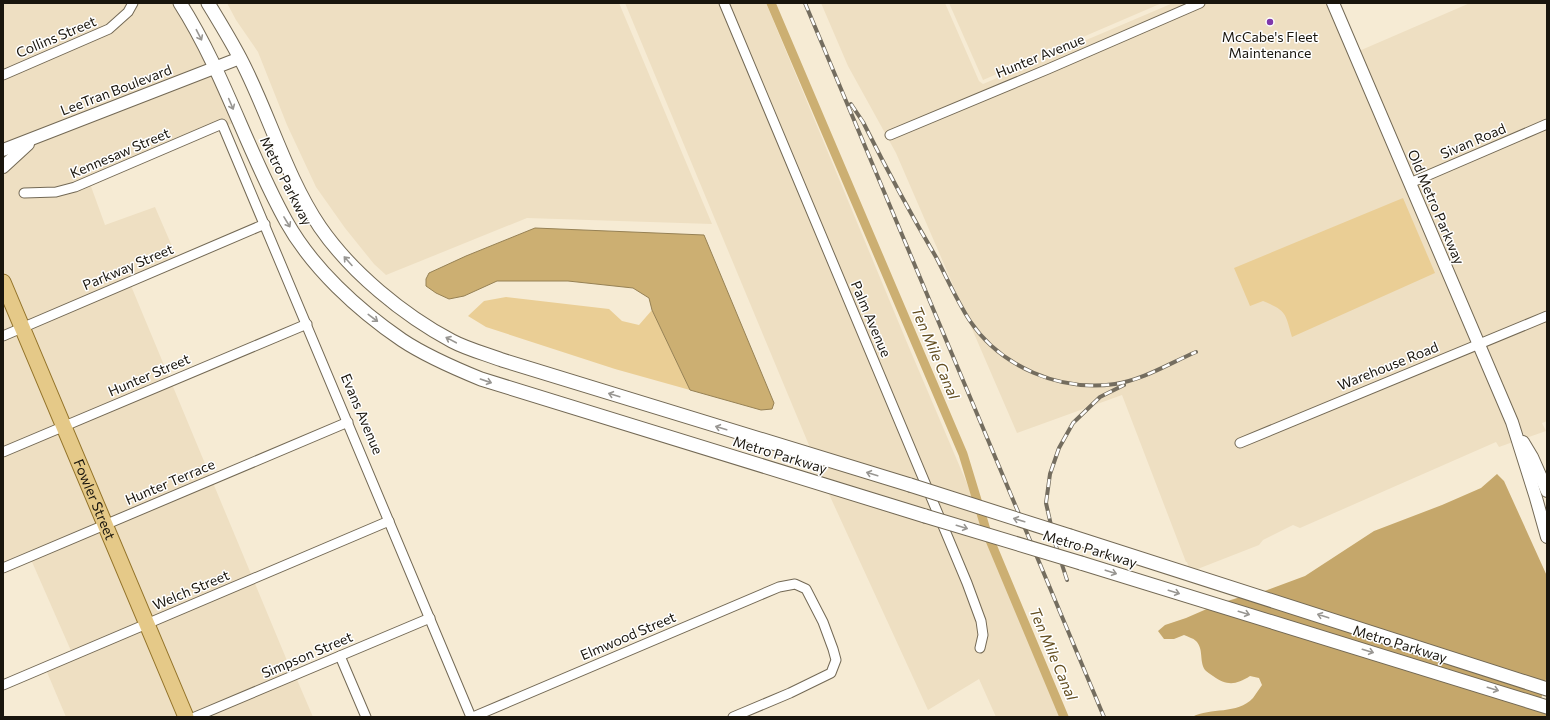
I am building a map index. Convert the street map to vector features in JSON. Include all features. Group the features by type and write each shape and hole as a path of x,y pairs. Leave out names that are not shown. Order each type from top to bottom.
{"main road":[{"name":"Metro Parkway","path":"180,3 194,25 216,68 250,149 287,223 310,256 335,285 370,316 403,340 460,370 481,379 925,516 1081,562 1206,602 1546,702"},
{"path":"208,3 240,58"},
{"name":"Metro Parkway","path":"240,58 294,179 320,227 354,267 375,288 404,310 452,341 502,360 910,485 1174,568 1547,689"},
{"name":"Fowler Street","path":"3,282 186,717"}],"street":[{"name":"Collins Street","path":"3,75 109,29 128,12 133,3"},
{"name":"Palm Avenue","path":"724,3 967,583 981,621 983,635 980,648"},
{"name":"Hunter Avenue","path":"890,135 1200,3"},
{"name":"Old Metro Parkway","path":"1333,3 1512,422 1542,500 1547,538"},
{"name":"LeeTran Boulevard","path":"3,150 240,58"},
{"name":"Kennesaw Street","path":"24,193 56,192 75,187 222,124"},
{"name":"Evans Avenue","path":"222,124 472,717"},
{"name":"Sivan Road","path":"1410,183 1547,124"},
{"path":"3,167 18,152 38,136"},
{"name":"Parkway Street","path":"3,336 265,224"},
{"name":"Warehouse Road","path":"1240,443 1547,316"},
{"name":"Hunter Street","path":"3,452 307,324"},
{"name":"Hunter Terrace","path":"3,568 348,422"},
{"name":"Old Metro Parkway","path":"1512,422 1532,457 1547,491"},
{"name":"Welch Street","path":"3,685 389,521"},
{"name":"Elmwood Street","path":"472,717 779,587 795,584 806,589 830,640 836,660 831,673 790,693 733,717"},
{"name":"Simpson Street","path":"195,717 430,618"},
{"path":"340,656 366,717"}],"shaded area":[{"path":"3,3 175,3 205,56 233,123 89,181 105,225 155,207 178,260 129,281 293,675 295,675 313,717 191,717 3,269"},
{"path":"227,3 619,3 712,224 527,218 386,275 374,264 345,228 316,187 287,125 258,52 236,20"},
{"path":"625,3 766,3 974,500 811,450"},
{"path":"821,3 945,3 979,81 983,84 1173,3 1328,3 1359,51 1470,3 1547,3 1547,421 1542,423 1546,431 1526,438 1517,422 1513,442 1499,447 1496,442 1300,528 1293,525 1263,540 1259,545 1195,570 1189,568 1122,395 1017,433 896,153 848,66"},
{"path":"949,3 1162,3 983,80"},
{"path":"1403,198 1435,273 1292,337 1284,314 1277,307 1263,301 1250,306 1234,268"},
{"path":"535,228 704,235 774,403 772,409 761,410 690,390 652,310 649,298 633,288 568,281 497,281 464,296 449,299 426,286 426,279 429,273"},
{"path":"3,293 181,717 66,717 44,665 72,653 29,555 5,564 3,561"},
{"path":"506,297 609,309 622,321 639,325 652,310 690,390 615,369 486,327 468,316 484,301"},
{"path":"816,462 979,512 986,529 823,480"},
{"path":"1497,474 1504,481 1547,576 1547,675 1545,683 1262,592 1305,576 1374,531 1442,505 1481,488"},
{"path":"828,492 991,541 1028,628 1037,657 1064,717 996,717 979,679 928,710"},
{"path":"1244,596 1543,692 1541,699 1224,602"},
{"path":"1209,608 1547,712 1547,717 1192,717 1207,712 1239,707 1253,698 1262,685 1259,678 1250,676 1236,683 1227,683 1218,679 1205,670 1202,663 1200,648 1195,640 1184,635 1174,639 1164,639 1158,631 1165,625"}],"waterway":[{"name":"Ten Mile Canal","path":"771,3 963,454 987,533 1064,717"}],"railway":[{"path":"805,3 1104,717"},
{"path":"851,104 863,122 965,313 983,337 998,351 1015,363 1034,373 1053,380 1074,384 1094,385 1115,384 1136,379 1196,352"},
{"path":"1067,580 1055,543 1046,503 1050,474 1059,448 1073,423 1100,397 1124,385"}],"place":[{"name":"McCabe's Fleet Maintenance","path":"1270,22"}]}
